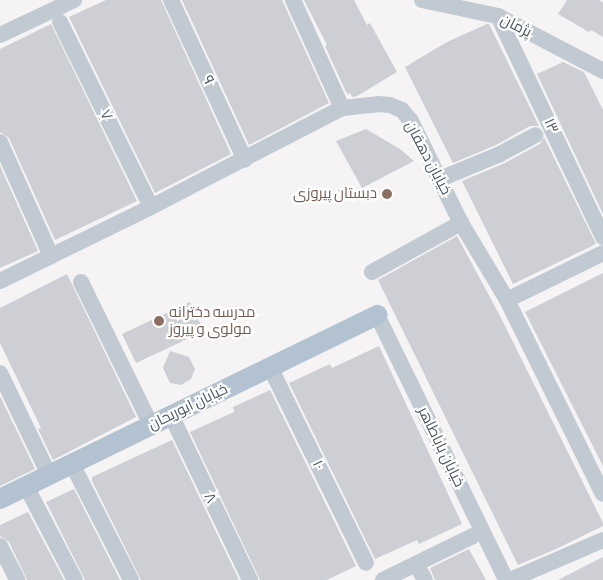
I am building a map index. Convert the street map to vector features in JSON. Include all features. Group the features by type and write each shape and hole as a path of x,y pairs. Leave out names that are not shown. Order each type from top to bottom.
{"main road":[{"name":"خیابان ابوریحان","path":"0,499 374,316"}],"street":[{"path":"0,35 74,0"},
{"name":"۹","path":"171,0 245,160"},
{"path":"293,0 342,108"},
{"name":"پژمان","path":"422,0 445,3 498,16 603,71"},
{"name":"۱۳","path":"498,16 603,237"},
{"name":"۷","path":"60,22 151,207"},
{"name":"خیابان دهقان","path":"0,281 245,160 342,108 378,104 390,105 402,110 411,121 461,222 508,300 603,494"},
{"name":"۱۳","path":"440,179 500,154 535,135"},
{"path":"0,142 51,256"},
{"path":"372,272 461,222"},
{"path":"508,300 603,253"},
{"path":"81,282 151,425"},
{"name":"خیابان باباطاهر","path":"374,316 494,580"},
{"name":"خیابان باباطاهر","path":"374,316 506,580"},
{"name":"۱۰","path":"270,367 366,563"},
{"path":"0,373 49,475"},
{"name":"۸","path":"171,415 250,580"},
{"path":"72,464 132,580"},
{"path":"26,486 75,580"},
{"path":"383,580 473,536"},
{"path":"510,580 603,540"},
{"path":"0,546 17,580"},
{"path":"416,564 425,580"}],"building":[{"path":"106,0 161,0 231,154 155,193 69,17"},
{"path":"182,0 282,0 329,103 249,145"},
{"path":"304,0 354,0 367,25 370,23 397,72 357,96 352,97 350,93 347,94 325,46 327,45"},
{"path":"567,0 599,0 603,3 603,37 591,30 589,32 558,14"},
{"path":"51,24 137,201 55,240 9,138 0,132 0,49"},
{"path":"489,24 539,126 530,126 496,145 453,163 405,67 447,42"},
{"path":"563,62 584,72 603,110 603,214 537,74"},
{"path":"366,129 400,149 414,161 362,188 336,141"},
{"path":"544,137 596,244 513,284 462,181 505,163 540,144"},
{"path":"0,166 38,251 0,268"},
{"path":"457,236 500,316 603,523 603,526 518,565 378,280"},
{"path":"603,273 603,466 525,312"},
{"path":"67,274 136,417 53,460 38,429 41,428 0,343 0,308"},
{"path":"190,302 204,331 136,363 122,334"},
{"path":"379,346 462,524 419,544 417,540 375,559 289,383 330,364 332,368"},
{"path":"170,351 189,357 195,369 191,379 181,385 170,383 163,368"},
{"path":"270,390 356,566 327,580 260,580 190,432 234,412 233,407"},
{"path":"0,396 35,469 0,486"},
{"path":"172,440 239,580 141,580 92,481 92,477"},
{"path":"74,489 120,580 85,580 46,502"},
{"path":"28,512 64,580 27,580 9,542 0,536 0,525"},
{"path":"469,549 486,580 435,580 430,568"},
{"path":"603,557 603,580 558,580"}],"place":[{"name":"دبستان پیروزی","path":"387,194"},
{"name":"مدرسه دخترانه مولوی و پیروز","path":"159,321"}]}
